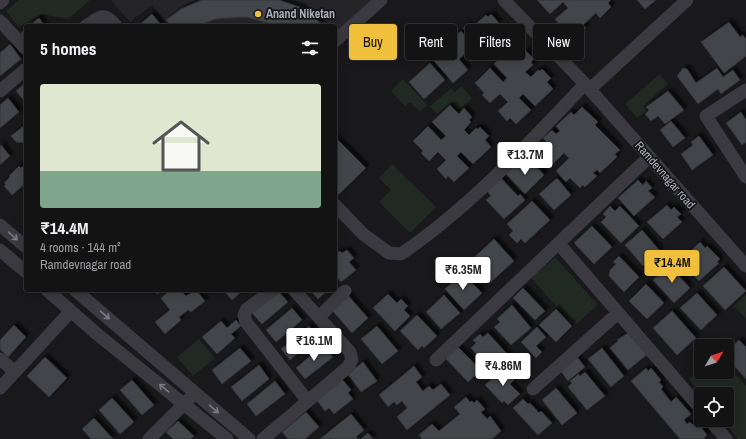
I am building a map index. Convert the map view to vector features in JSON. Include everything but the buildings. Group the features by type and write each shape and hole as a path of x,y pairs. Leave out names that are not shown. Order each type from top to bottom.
{"street":[{"path":"0,3 3,0"},
{"path":"337,39 381,0"},
{"name":"Ramdevnagar road","path":"504,0 585,84 746,266"},
{"path":"337,207 363,234 389,253 401,254 436,231 515,157 585,84 590,88 687,0"},
{"path":"89,24 101,16 106,17 114,24"},
{"path":"0,21 24,47"},
{"path":"0,90 24,71"},
{"path":"746,90 706,116 746,177"},
{"path":"436,360 649,157"},
{"path":"0,225 24,246"},
{"path":"559,244 694,402"},
{"path":"0,250 24,270"},
{"path":"319,317 345,291"},
{"path":"52,292 71,311 227,439"},
{"path":"77,292 249,439"},
{"path":"270,292 247,309 244,315 246,322 307,400"},
{"path":"263,439 348,366 352,360 350,352 296,292"},
{"path":"0,388 71,311"},
{"path":"533,390 618,313"},
{"path":"0,359 15,372"},
{"path":"149,439 195,392"},
{"path":"716,427 726,439"}],"shaded area":[{"path":"19,0 90,0 68,19 41,14 19,27 6,11"},
{"name":"Anand Niketan","path":"111,0 373,0 337,32 337,24 167,24 152,5 130,22"},
{"path":"660,74 668,84 643,106 646,111 637,118 625,104"},
{"path":"403,79 427,105 420,112 410,102 405,106 391,91"},
{"path":"461,86 472,98 459,110 451,102 437,114 430,106 451,88 455,92"},
{"path":"392,164 436,207 410,233 379,202 391,190 379,178"},
{"path":"555,257 598,305 574,326 531,278"},
{"path":"746,294 746,319 734,306"},
{"path":"199,339 215,358 193,376 177,357"},
{"path":"694,375 694,379 726,379 728,381 734,379 736,375 746,386 746,439 738,439 729,427 734,427 734,387 695,387 689,379"}],"place":[{"name":"Anand Niketan","path":"258,14"}]}
